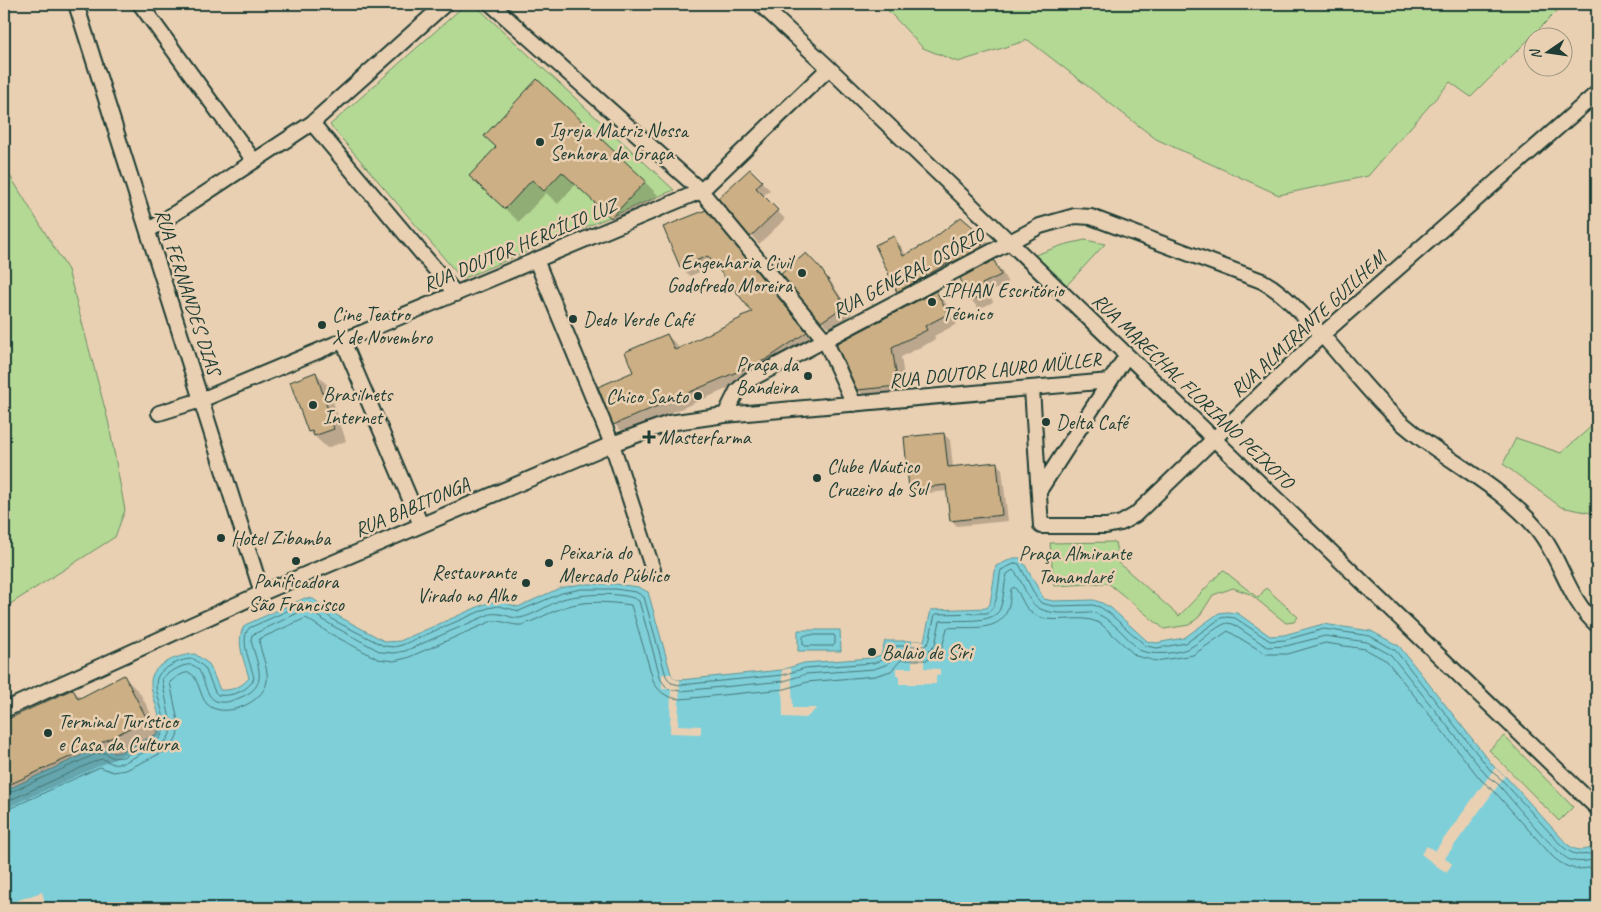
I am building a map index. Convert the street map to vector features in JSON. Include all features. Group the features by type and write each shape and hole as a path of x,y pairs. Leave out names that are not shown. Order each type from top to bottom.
{"street":[{"name":"RUA FERNANDES DIAS","path":"76,4 262,593"},
{"path":"140,4 254,161"},
{"path":"148,231 312,123 445,4"},
{"path":"491,4 701,191 825,340 854,404"},
{"name":"RUA MARECHAL FLORIANO PEIXOTO","path":"760,4 829,68 1597,808"},
{"path":"701,191 829,68"},
{"name":"RUA ALMIRANTE GUILHEM","path":"1032,389 1041,526 1106,526 1121,522 1135,515 1323,334 1597,93"},
{"path":"312,123 456,294"},
{"name":"RUA DOUTOR HERCÍLIO LUZ","path":"159,413 201,400 701,191"},
{"name":"RUA GENERAL OSÓRIO","path":"825,340 1010,242 1056,220 1075,216 1091,217 1262,281 1275,288 1323,334 1371,392 1408,429 1493,488 1521,512 1538,531 1575,596 1597,625"},
{"path":"536,260 612,444 653,570"},
{"path":"725,415 737,391 749,380 825,340"},
{"path":"343,341 421,525"},
{"name":"RUA DOUTOR LAURO MÜLLER","path":"854,404 1110,381 1127,355"},
{"path":"1039,490 1110,381"},
{"name":"RUA BABITONGA","path":"4,710 262,593 612,444 669,423 725,415 854,404"}],"green space":[{"path":"466,4 474,4 674,190 462,279 330,125"},
{"path":"882,4 1561,4 1560,8 1540,28 1524,28 1524,44 1471,97 1450,82 1368,176 1279,195 1156,139 1028,40 958,62 923,48"},
{"path":"4,166 68,270 108,420 125,510 115,537 4,608"},
{"path":"1085,240 1105,244 1067,285 1035,255 1063,245"},
{"path":"1597,331 1597,587 1592,581 1596,514 1561,507 1503,464 1516,438 1561,453 1592,426 1596,372 1591,357"},
{"name":"Praça Almirante Tamandaré","path":"1115,542 1119,563 1179,616 1223,570 1258,598 1266,588 1298,617 1294,622 1286,623 1250,594 1233,588 1213,595 1199,617 1189,625 1164,629 1108,583 1054,586 1050,543"},
{"path":"1504,736 1573,807 1559,821 1489,750"}],"water":[{"path":"1014,558 1021,558 1044,599 1053,601 1094,600 1102,603 1111,608 1147,641 1156,643 1184,638 1219,613 1227,612 1237,613 1270,636 1284,635 1323,624 1371,631 1399,646 1495,768 1505,776 1566,843 1574,848 1584,850 1597,847 1597,908 4,908 4,791 95,749 107,748 114,753 120,752 157,734 159,715 151,687 152,678 156,670 172,659 195,654 209,664 220,690 228,690 240,686 249,678 240,644 240,637 245,625 305,598 313,599 338,616 386,642 400,641 487,603 499,601 518,607 560,588 581,584 615,584 638,587 648,592 671,674 674,679 680,680 782,670 804,663 872,658 881,655 885,641 924,641 931,610 987,608 990,604 996,566"},
{"path":"798,630 840,630 841,651 798,651"}],"pier":[{"path":"912,641 924,641 924,668 940,669 940,675 936,675 936,684 899,684 899,675 896,675 896,668 912,668"},
{"path":"791,668 793,708 817,708 806,718 783,717 782,670"},
{"path":"662,674 671,674 674,679 680,680 678,725 701,726 701,734 670,733 671,689 662,689"},
{"path":"1495,768 1505,776 1445,858 1452,864 1446,873 1421,854 1427,846 1435,851"},
{"path":"42,892 46,906 41,908 4,908 4,905"}],"building":[{"name":"Igreja Matriz Nossa Senhora da Graça","path":"537,79 646,181 611,218 562,172 544,191 532,180 505,209 469,176 496,147 484,136"},
{"path":"750,169 762,181 756,188 778,210 750,237 718,198"},
{"path":"706,210 807,332 767,359 613,425 598,387 633,372 625,352 667,334 675,350 752,312 708,256 680,267 663,227"},
{"path":"961,217 981,234 982,247 952,261 897,292 875,245 894,236 903,256 929,242"},
{"path":"806,253 821,269 845,306 821,322 781,274"},
{"path":"994,260 1001,275 982,284 986,294 970,301 960,278"},
{"path":"936,291 948,314 925,326 927,330 892,347 898,386 857,390 836,344"},
{"name":"Brasilnets Internet","path":"316,372 334,429 314,436 312,431 308,432 290,382"},
{"path":"944,433 948,467 997,462 1002,515 950,521 946,485 909,489 904,437"},
{"name":"Terminal Turístico e Casa da Cultura","path":"124,675 147,719 105,741 4,787 4,721 73,689 78,699"}],"place":[{"name":"Igreja Matriz Nossa Senhora da Graça","path":"540,142"},
{"name":"Engenharia Civil Godofredo Moreira","path":"802,273"},
{"name":"IPHAN Escritório Técnico","path":"932,302"},
{"name":"Dedo Verde Café","path":"573,319"},
{"name":"Cine Teatro X de Novembro","path":"322,325"},
{"name":"Praça da Bandeira","path":"808,376"},
{"name":"Chico Santo","path":"698,396"},
{"name":"Brasilnets Internet","path":"313,405"},
{"name":"Delta Café","path":"1046,422"},
{"name":"Masterfarma","path":"649,437"},
{"name":"Clube Náutico Cruzeiro do Sul","path":"817,478"},
{"name":"Hotel Zibamba","path":"221,538"},
{"name":"Panificadora São Francisco","path":"296,561"},
{"name":"Peixaria do Mercado Público","path":"549,563"},
{"name":"Restaurante Virado no Alho","path":"526,583"},
{"name":"Balaio de Siri","path":"872,652"},
{"name":"Terminal Turístico e Casa da Cultura","path":"48,733"}]}
